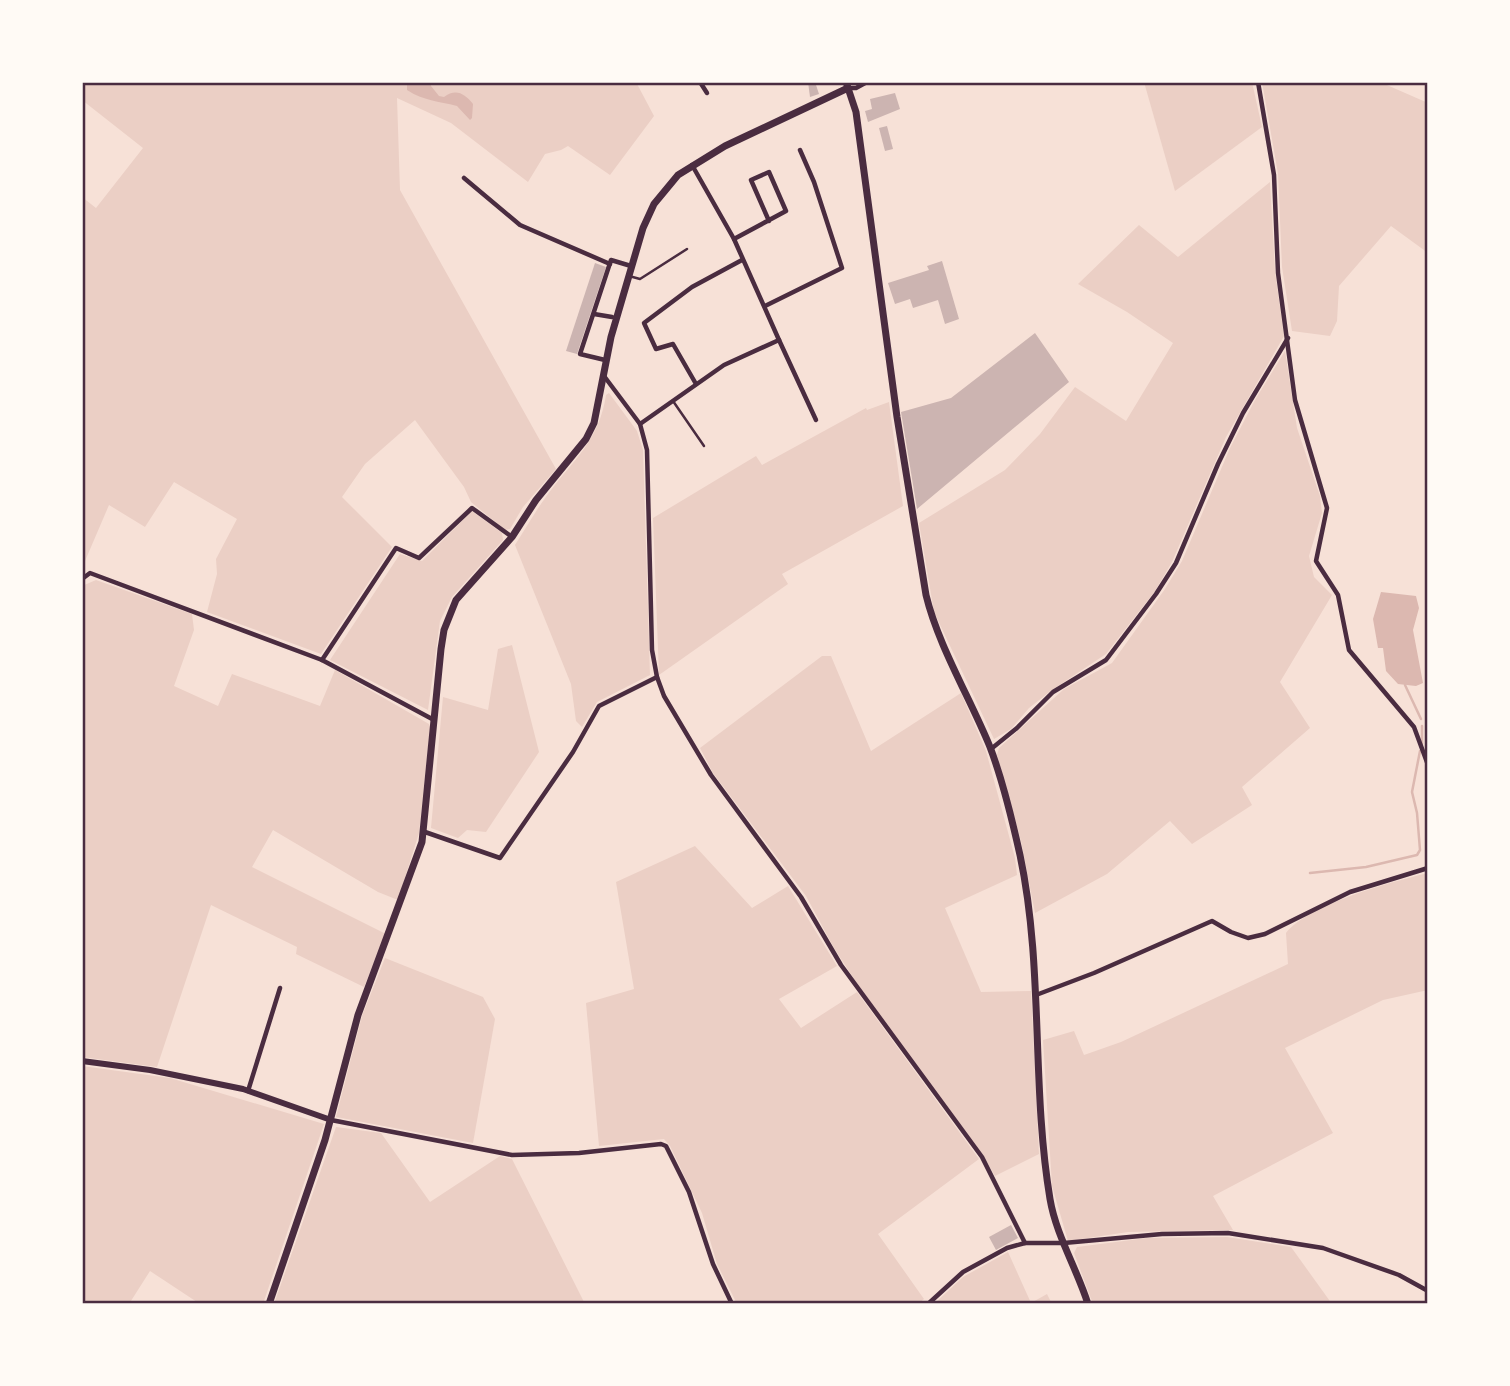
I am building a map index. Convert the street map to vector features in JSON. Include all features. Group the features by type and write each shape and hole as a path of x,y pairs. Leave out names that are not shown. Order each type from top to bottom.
{"main road":[{"path":"269,1304 331,1120 358,1015 425,832 441,649 444,630 456,600 512,537 536,500 586,439 594,423 602,372 629,276 643,228 654,204 678,175 692,165 848,84 856,112 897,417 926,595 935,623 991,749 1006,798 1022,868 1036,995 1043,1147 1050,1202 1088,1304"}],"street":[{"path":"700,82 707,93"},
{"path":"848,84 856,88 867,82"},
{"path":"1258,82 1274,175 1278,273 1289,338 1295,400 1327,508 1316,561 1338,595 1349,650 1414,727 1428,765"},
{"path":"765,306 842,268 814,181 800,150"},
{"path":"692,165 734,239 816,420"},
{"path":"734,239 769,221 786,211 769,172 751,180 769,221"},
{"path":"464,178 520,225 610,264"},
{"path":"605,360 580,354 611,260 632,266"},
{"path":"696,384 673,344 656,349 644,323 692,287 742,260"},
{"path":"594,314 612,317"},
{"path":"991,749 1017,728 1053,692 1106,660 1156,594 1176,563 1243,413 1289,338"},
{"path":"640,425 724,365 779,340"},
{"path":"602,372 640,425 647,450 652,650 656,677 664,696 711,775 801,897 841,965 982,1157 1025,1243"},
{"path":"322,660 396,548 419,558 472,508 512,537"},
{"path":"82,579 90,573 322,660 435,721"},
{"path":"425,832 500,858 573,752 599,706 656,677"},
{"path":"1036,995 1094,973 1212,921 1248,938 1265,934 1350,892 1428,868"},
{"path":"248,1091 279,988"},
{"path":"82,1061 150,1070 248,1091 331,1120 512,1155 579,1153 661,1144 666,1146 690,1192 713,1264 732,1304"},
{"path":"928,1304 963,1272 1007,1248 1025,1243 1064,1244 1162,1234 1228,1233 1323,1248 1399,1275 1428,1291"}],"lane":[{"path":"629,276 640,279 687,249"},
{"path":"673,401 704,446"}],"shaded area":[{"path":"82,82 636,82 654,116 610,175 568,146 545,154 528,182 451,123 397,98 400,190 556,469 523,507 510,529 505,530 471,502 464,487 415,420 365,464 342,497 392,547 321,654 207,612 217,574 216,559 237,519 174,482 145,527 109,505 82,568 82,197 96,208 143,148 82,100"},
{"path":"407,82 431,82 439,96 452,93 463,95 473,104 472,118 470,120 457,106 413,94 407,90"},
{"path":"1144,82 1252,82 1262,127 1175,191"},
{"path":"1262,82 1380,82 1428,103 1428,253 1391,226 1339,286 1337,321 1330,336 1292,331 1282,267 1278,174"},
{"path":"1270,182 1275,271 1284,336 1226,437 1172,562 1155,591 1106,654 1052,690 1029,708 1011,729 994,739 934,612 919,523 1005,470 1040,434 1075,387 1126,421 1173,343 1078,284 1139,225 1178,257"},
{"path":"1285,351 1297,428 1320,496 1322,513 1309,556 1314,577 1332,595 1280,682 1310,728 1242,787 1252,805 1192,844 1170,821 1107,874 1035,913 1021,841 997,755 999,748 1064,689 1112,663 1182,561 1230,448"},
{"path":"609,393 637,431 643,450 650,675 597,702 582,727 576,721 571,684 515,545 544,500 591,437"},
{"path":"889,402 903,506 782,574 788,584 659,675 653,518 756,456 762,465 866,408 867,410"},
{"path":"472,511 502,533 503,540 452,597 440,621 428,710 330,660 400,554 422,561"},
{"path":"96,580 192,614 194,630 174,686 218,706 232,674 320,706 335,670 430,727 419,833 398,900 378,892 273,830 252,867 386,934 364,987 296,954 297,947 211,905 157,1067 82,1057 82,586"},
{"path":"1381,592 1416,596 1419,608 1413,630 1423,683 1416,686 1398,684 1386,671 1383,648 1378,648 1373,619"},
{"path":"512,645 539,752 486,832 467,830 458,838 431,828 443,697 488,710 498,649"},
{"path":"822,656 831,656 871,751 961,693 986,751 1015,858 1017,875 945,908 981,992 1031,991 1039,1154 995,1176 984,1157 856,982 806,896 713,773 700,748"},
{"path":"695,846 752,908 788,886 837,966 779,999 801,1028 857,992 979,1159 878,1234 924,1299 918,1304 737,1304 717,1264 702,1213 670,1146 664,1139 599,1146 586,1003 634,989 616,882"},
{"path":"1428,873 1428,970 1425,971 1428,990 1383,1000 1285,1048 1333,1133 1213,1196 1233,1230 1128,1232 1068,1241 1052,1186 1043,1040 1074,1031 1084,1055 1121,1042 1288,964 1286,933 1297,922 1313,913 1352,896"},
{"path":"385,958 483,997 495,1019 473,1143 336,1117 362,1016"},
{"path":"82,1066 170,1078 324,1124 263,1304 200,1304 150,1271 129,1304 82,1304"},
{"path":"336,1127 381,1133 430,1202 500,1156 512,1159 585,1304 274,1304"},
{"path":"1227,1237 1291,1247 1332,1304 1093,1304 1074,1253 1077,1247 1147,1238"},
{"path":"1008,1252 1031,1303 1047,1294 1052,1304 934,1304 963,1277"}],"building":[{"path":"808,82 815,82 819,94 810,97"},
{"path":"895,93 900,109 868,122 865,111 872,109 870,99"},
{"path":"887,126 893,149 885,151 879,128"},
{"path":"942,261 959,319 945,324 938,300 913,308 910,299 895,304 888,283 929,270 927,266"},
{"path":"595,263 606,267 577,354 566,351"},
{"path":"1035,333 1069,382 917,509 901,412 951,398"},
{"path":"1011,1225 1018,1238 996,1250 989,1237"}],"waterway":[{"path":"1405,685 1421,719"},
{"path":"1422,726 1422,744"},
{"path":"1310,873 1366,867 1417,855 1420,850 1412,792 1420,751"}]}
